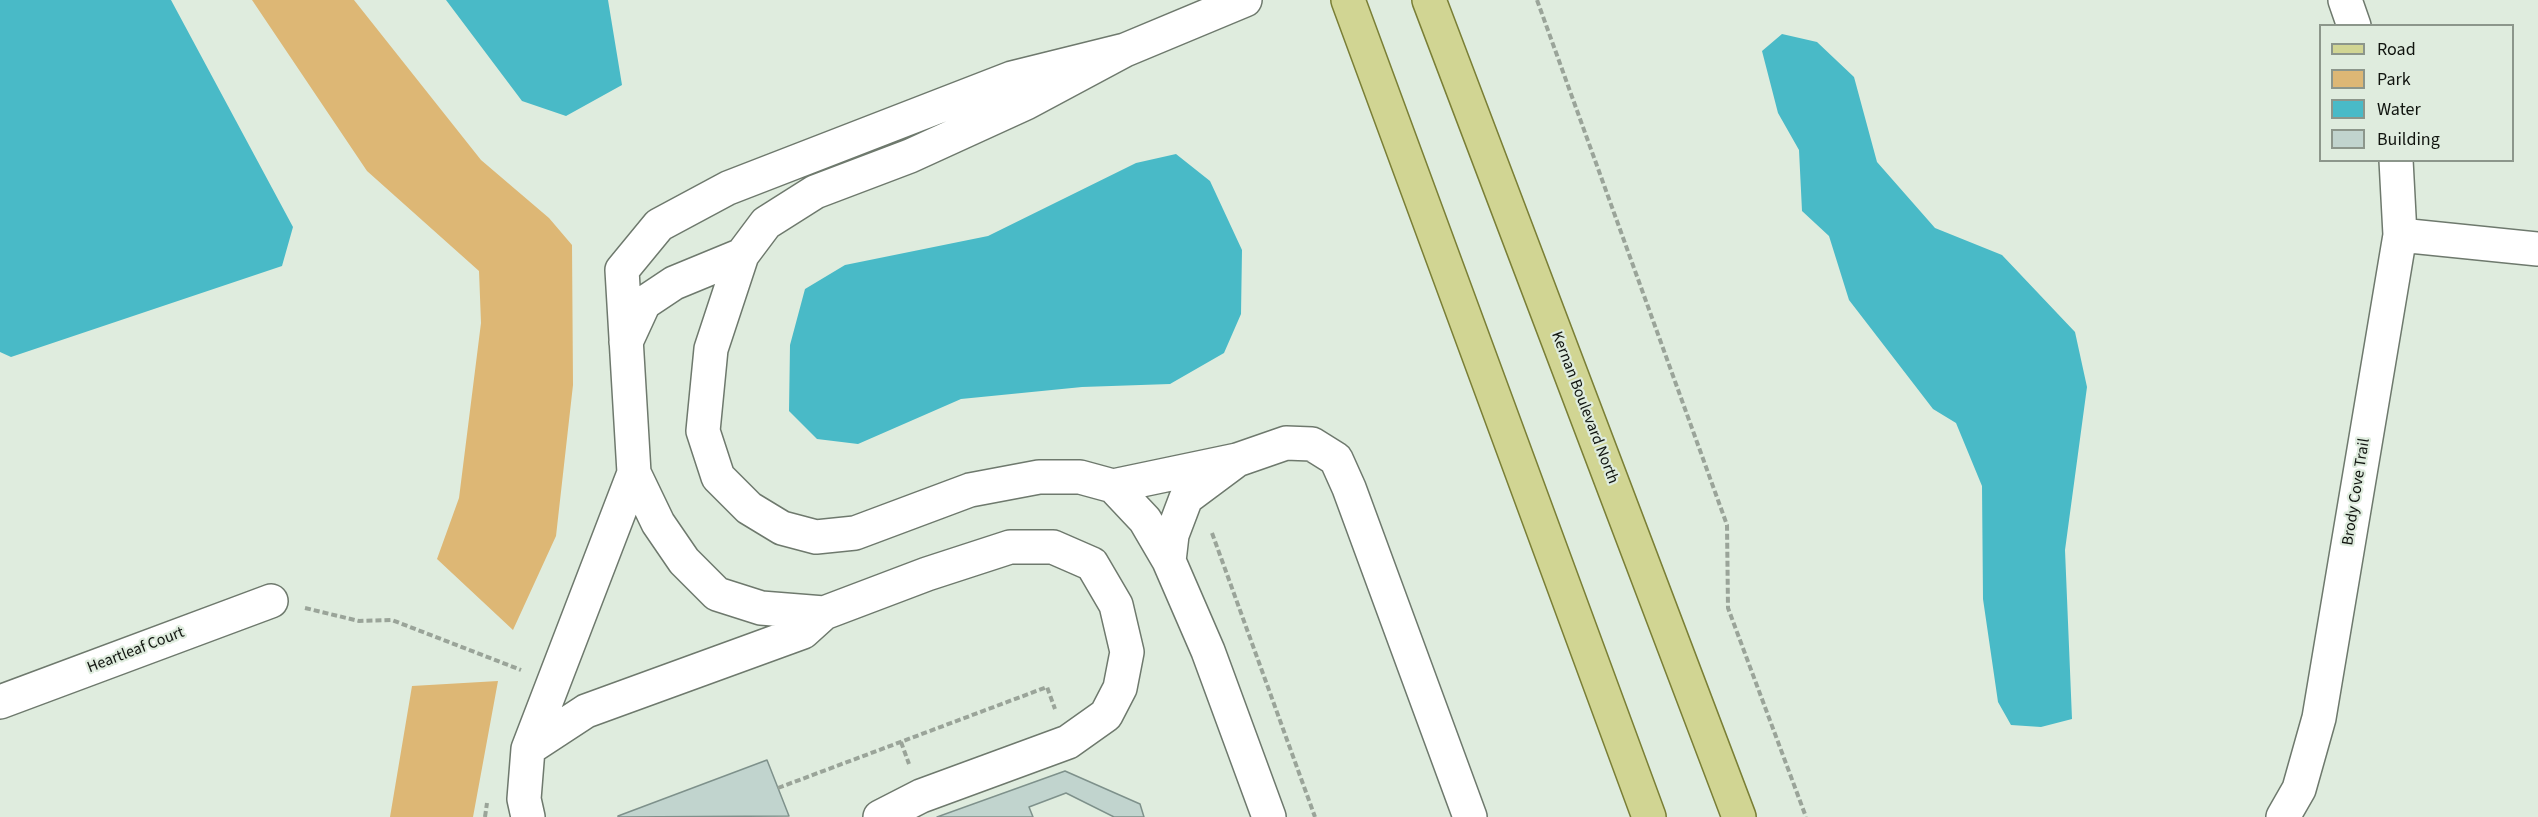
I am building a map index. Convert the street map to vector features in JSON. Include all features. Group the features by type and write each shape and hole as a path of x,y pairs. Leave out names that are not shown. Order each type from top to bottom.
{"main road":[{"path":"1348,0 1649,817"},
{"name":"Kernan Boulevard North","path":"1429,0 1738,817"}],"street":[{"path":"1245,0 1125,50 1026,103 910,156 815,192 766,223 742,255 711,349 703,431 718,477 749,508 782,528 816,537 855,533 970,490 1039,477 1080,477 1113,486 1237,459 1286,443 1312,444 1336,459 1350,488 1470,817"},
{"path":"2345,0 2353,24"},
{"path":"824,613 761,608 717,594 684,561 658,523 634,473 622,270 658,225 728,188 1012,78 1125,50"},
{"name":"Brody Cove Trail","path":"2283,817 2299,789 2319,718 2400,235 2396,162"},
{"path":"2400,235 2538,249"},
{"path":"625,344 644,303 674,283 742,255"},
{"path":"1170,561 1172,535 1186,498 1237,459"},
{"path":"528,817 524,799 528,749 634,473"},
{"path":"1113,486 1145,520 1170,561 1208,651 1269,817"},
{"path":"528,749 586,711 803,632 824,613 927,574 1010,547 1053,547 1092,564 1116,604 1126,652 1120,688 1106,715 1068,742 921,796 880,817"},
{"name":"Heartleaf Court","path":"0,702 271,601"}],"path":[{"path":"1537,0 1727,525 1728,608 1806,817"},
{"path":"1209,525 1315,817"},
{"path":"271,601 359,621 392,620 526,671"},
{"path":"778,788 1047,687 1068,742"},
{"path":"485,817 489,793"}],"green space":[{"path":"252,0 354,0 481,160 549,218 572,245 573,385 556,536 513,630 437,559 459,498 481,323 479,271 367,171"},
{"path":"498,681 473,817 390,817 412,686"}],"water":[{"path":"0,0 171,0 293,227 282,266 11,357 0,352"},
{"path":"446,0 608,0 622,85 566,116 522,101"},
{"path":"1782,34 1817,42 1854,77 1877,162 1935,228 2002,255 2075,332 2087,387 2065,550 2072,719 2041,727 2011,725 1998,702 1983,599 1982,486 1956,423 1933,409 1849,300 1829,236 1802,211 1799,150 1778,113 1762,51"},
{"path":"1176,154 1210,181 1242,250 1241,314 1224,353 1170,384 1082,387 961,399 858,444 817,439 789,411 790,345 805,289 845,265 988,236 1136,163"}],"building":[{"path":"767,760 789,816 618,817 618,816"},
{"path":"1065,771 1140,804 1144,817 1114,817 1066,793 1029,807 1033,817 937,817"}]}
